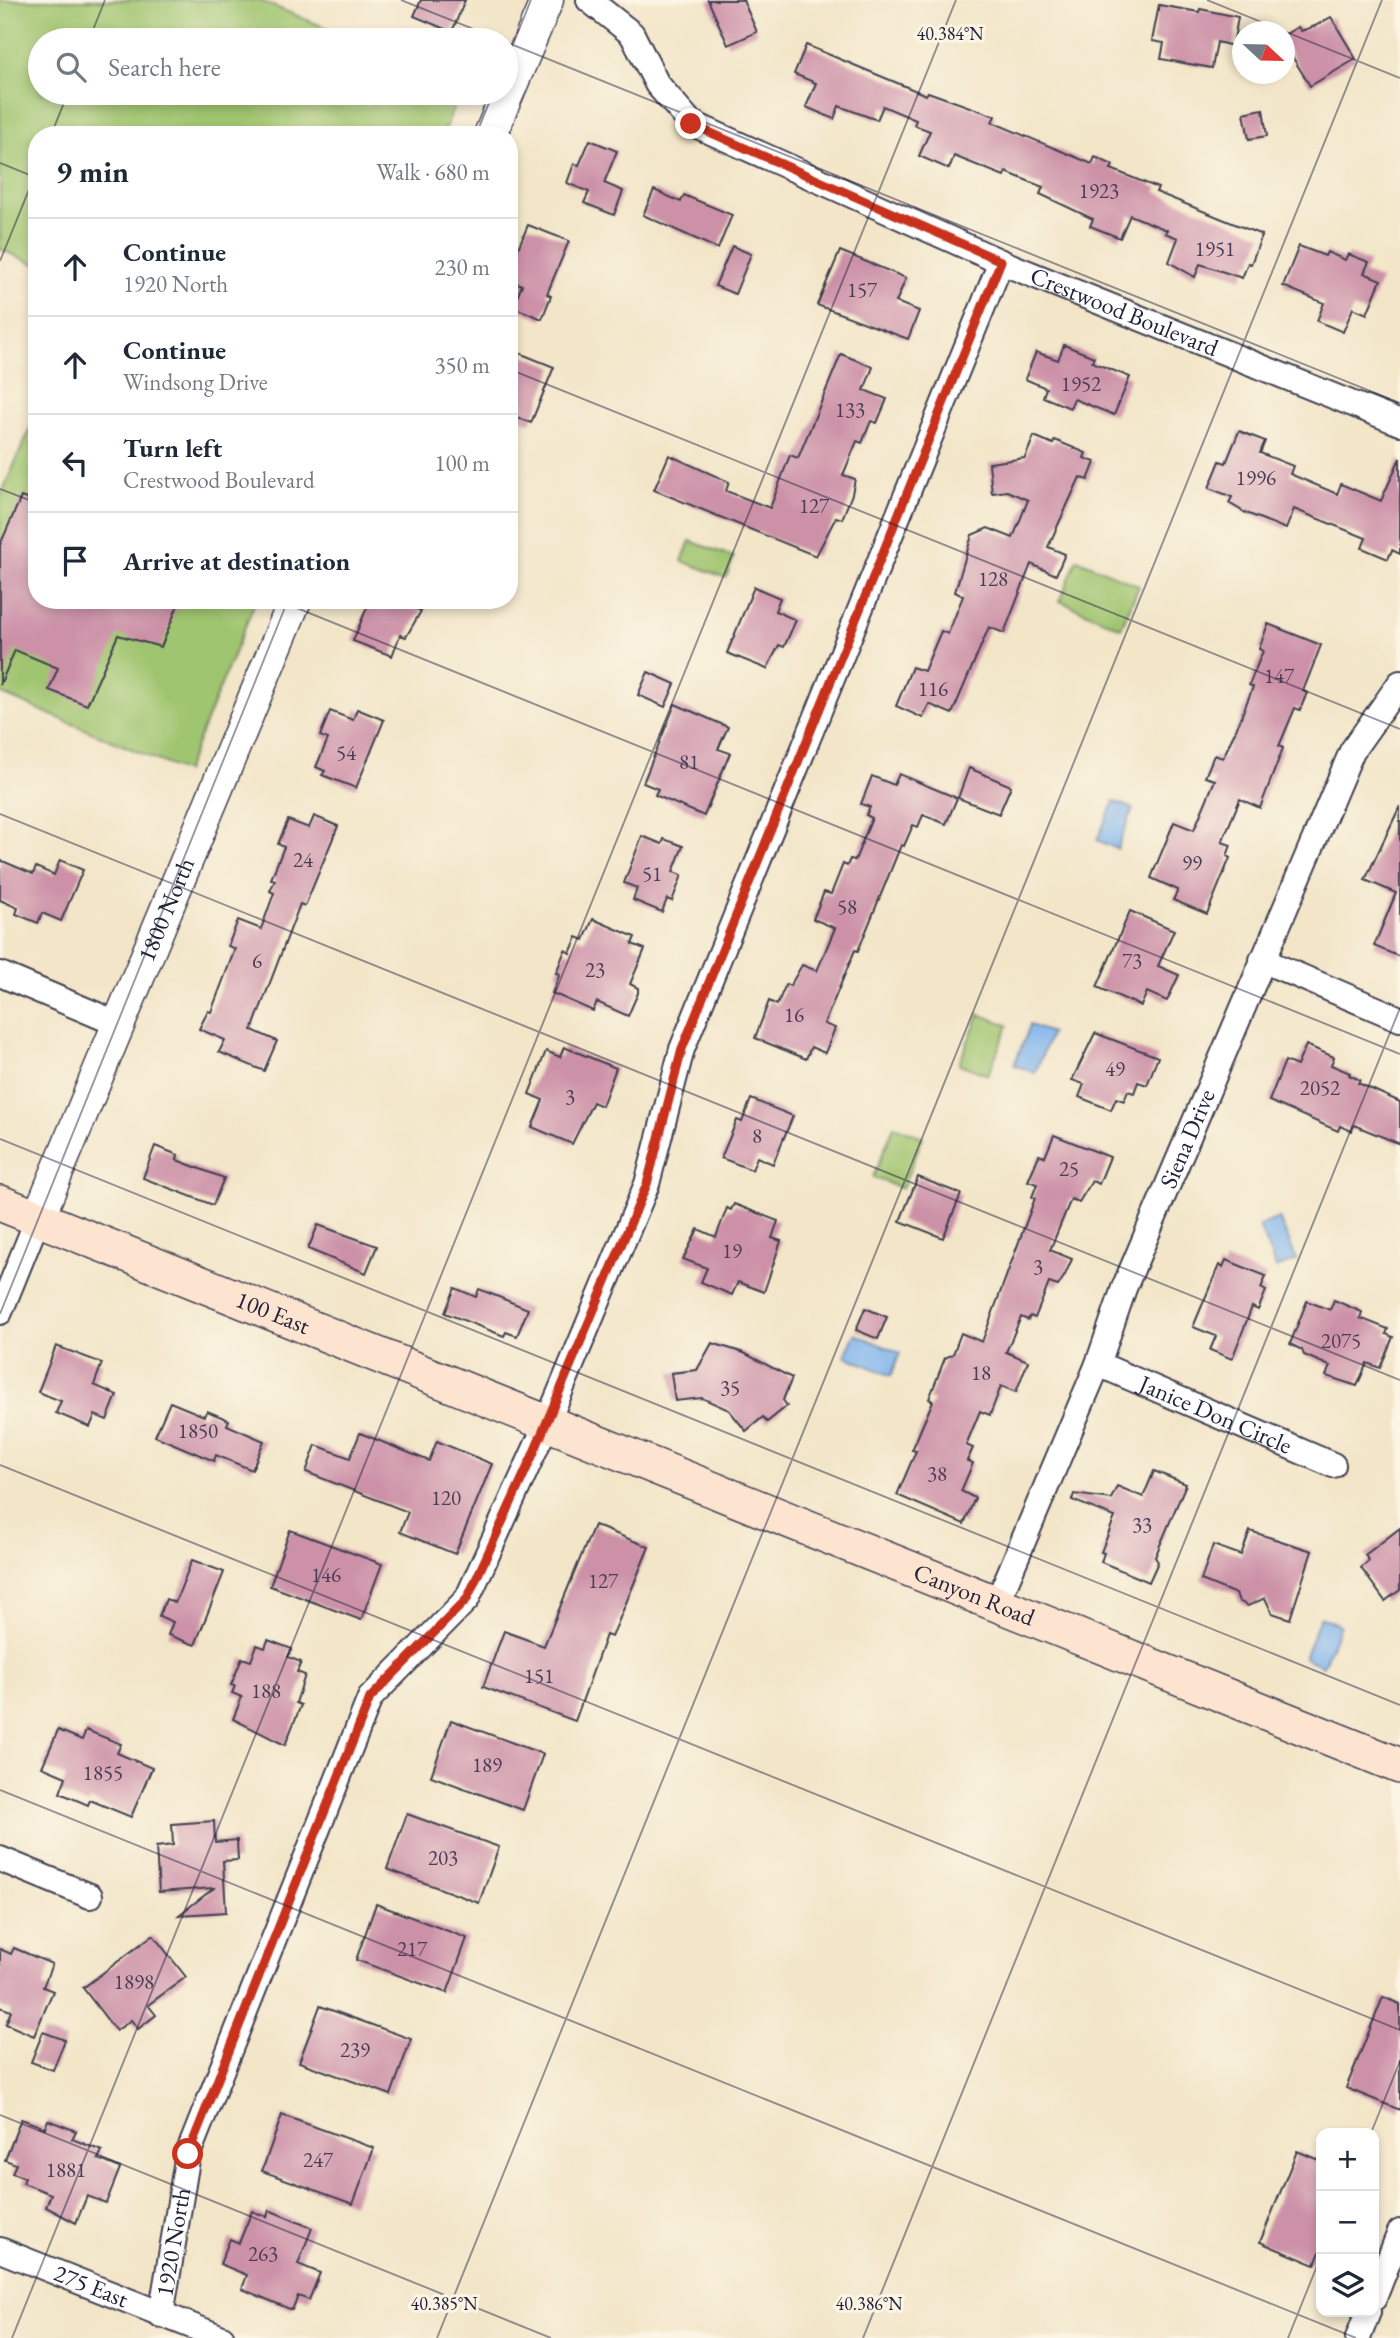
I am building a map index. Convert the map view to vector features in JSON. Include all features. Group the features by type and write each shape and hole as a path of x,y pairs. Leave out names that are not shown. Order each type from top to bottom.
{"main road":[{"name":"100 East","path":"0,1203 547,1423"},
{"name":"Canyon Road","path":"547,1423 1400,1766"}],"street":[{"path":"518,69 547,0"},
{"name":"Crestwood Boulevard","path":"589,0 632,34 657,83 691,124 1001,261 1400,424"},
{"path":"494,126 503,105"},
{"name":"1920 North","path":"161,2315 188,2154 370,1698 467,1599 547,1423 647,1184 682,1049 1001,261"},
{"name":"1800 North","path":"38,1218 116,1023 291,609"},
{"name":"Siena Drive","path":"998,1603 1098,1364 1124,1288 1352,751 1400,683"},
{"path":"1262,960 1400,1019"},
{"path":"0,974 116,1023"},
{"path":"0,1312 38,1218"},
{"name":"Janice Don Circle","path":"1098,1364 1333,1465"},
{"path":"0,1859 90,1896"},
{"path":"1379,2285 1400,2232"},
{"name":"275 East","path":"0,2250 222,2338"},
{"path":"1358,2338 1366,2317"}],"green space":[{"path":"0,0 258,0 327,28 28,28 28,105 454,105 446,126 28,126 28,261 0,249"},
{"path":"28,433 28,609 252,609 185,772 0,693 0,497"},
{"path":"690,541 734,557 726,578 682,561"},
{"path":"1077,559 1139,586 1121,628 1060,601"},
{"path":"979,1014 1008,1025 988,1075 959,1064"},
{"path":"894,1126 923,1137 902,1189 873,1177"}],"water":[{"path":"1114,801 1133,809 1117,849 1097,840"},
{"path":"1030,1025 1051,1033 1035,1073 1014,1065"},
{"path":"1279,1218 1297,1260 1276,1268 1259,1226"},
{"path":"855,1334 900,1353 891,1376 845,1356"},
{"path":"1320,1617 1340,1625 1323,1666 1304,1658"}],"building":[{"path":"421,0 465,0 454,28 442,28 414,16"},
{"path":"708,0 743,0 757,32 728,45"},
{"path":"1159,5 1199,12 1200,9 1238,17 1237,21 1232,21 1232,46 1217,42 1212,68 1161,59 1164,43 1152,41"},
{"path":"1331,17 1356,59 1310,86 1295,61 1295,29 1298,27 1301,31"},
{"path":"806,45 926,95 928,92 995,116 992,122 1092,164 1095,157 1113,165 1111,169 1158,188 1156,192 1262,235 1251,264 1248,263 1242,278 1200,264 1195,277 1169,262 1178,238 1165,233 1167,230 1130,215 1120,238 1090,226 1093,219 1040,194 1043,187 1006,172 1004,176 954,156 949,169 919,156 930,131 914,125 916,120 883,106 877,120 839,106 834,119 806,107 816,83 794,74"},
{"path":"1263,109 1267,136 1249,139 1244,113"},
{"path":"590,140 617,151 604,183 623,191 614,215 584,203 589,192 567,183 574,164 579,165"},
{"path":"654,190 681,202 684,195 732,215 718,249 643,215"},
{"path":"528,225 569,241 547,294 551,296 542,319 518,309 518,295 522,285 518,283 518,248"},
{"path":"732,246 751,254 735,294 715,286"},
{"path":"1299,246 1325,256 1327,252 1345,260 1348,254 1369,262 1364,273 1381,280 1367,314 1353,308 1343,332 1317,321 1324,303 1283,286"},
{"path":"840,251 906,278 896,302 919,311 908,339 817,305"},
{"path":"1064,345 1094,357 1092,362 1130,377 1114,415 1074,399 1070,408 1043,397 1046,388 1025,379 1036,352 1058,360"},
{"path":"519,353 554,367 531,423 518,418"},
{"path":"841,354 873,367 864,390 887,399 877,423 871,421 862,443 857,441 843,475 855,479 852,494 842,519 836,517 816,556 654,490 669,455 729,482 726,491 770,508 790,455 798,458"},
{"path":"1239,431 1265,441 1260,453 1293,466 1290,474 1337,494 1341,484 1381,501 1400,458 1400,554 1392,550 1388,559 1362,548 1366,538 1294,509 1286,529 1244,512 1229,503 1232,497 1209,488 1220,461 1226,463"},
{"path":"1034,436 1053,444 1055,440 1086,453 1084,458 1095,462 1088,480 1080,477 1048,547 1065,554 1056,575 1031,564 1004,633 989,627 952,714 929,704 923,718 896,706 912,667 924,671 941,631 948,634 963,596 955,592 972,535 988,528 1013,538 1028,500 1007,491 992,493 989,463 1025,458"},
{"path":"21,497 28,500 28,609 176,609 161,647 118,635 87,705 49,690 58,668 15,650 0,685 0,545"},
{"path":"754,587 780,598 775,611 796,620 784,647 779,645 767,669 727,653"},
{"path":"366,609 421,611 406,637 400,635 392,656 353,641"},
{"path":"1268,624 1321,645 1303,691 1307,693 1300,710 1295,708 1279,746 1283,748 1260,808 1240,799 1222,842 1231,845 1227,856 1230,858 1207,914 1173,900 1178,890 1151,878 1174,822 1194,830 1215,780 1205,777 1214,755 1223,758 1237,727 1253,687 1249,685 1263,651 1259,649"},
{"path":"648,672 675,684 665,707 638,695"},
{"path":"675,704 728,727 718,749 730,753 704,816 655,795 658,789 643,783"},
{"path":"357,709 384,720 356,788 322,775 325,771 316,767 328,739 320,736 330,711 353,720"},
{"path":"969,768 1011,786 999,814 958,798"},
{"path":"899,774 957,798 946,824 923,815 918,827 913,825 904,846 901,845 858,951 855,950 824,1024 835,1028 825,1053 811,1047 806,1059 755,1038 769,1001 777,1005 786,984 790,986 802,965 817,971 835,928 813,919 824,892 831,894 843,864 847,866 850,859 855,860 872,818 866,815 870,807 861,804 872,776 894,785"},
{"path":"1400,806 1400,957 1374,946 1396,893 1365,880"},
{"path":"314,816 338,826 305,906 300,904 252,1030 277,1041 264,1071 219,1052 225,1040 199,1029 208,1011 211,1012 235,949 228,946 238,920 261,929 274,893 270,891 275,880 271,879 284,847 278,844 288,820 309,828"},
{"path":"642,836 662,844 664,839 683,846 673,872 682,875 672,901 667,899 662,912 633,900 637,888 624,883"},
{"path":"0,860 33,874 36,867 54,875 60,860 83,870 61,921 42,913 38,923 16,914 18,908 0,900"},
{"path":"1130,911 1174,930 1158,966 1179,975 1167,1001 1147,992 1141,1006 1097,987"},
{"path":"593,919 635,937 632,944 645,949 630,984 638,988 638,993 628,1016 597,1002 593,1011 552,993 560,974 556,973 565,950 570,953 577,937 584,940"},
{"path":"1095,1033 1158,1057 1147,1085 1138,1082 1134,1093 1128,1091 1124,1101 1116,1098 1111,1110 1079,1097 1084,1084 1072,1080"},
{"path":"1306,1045 1334,1057 1331,1065 1350,1073 1349,1075 1360,1080 1358,1083 1400,1102 1400,1144 1354,1125 1352,1131 1340,1126 1338,1131 1269,1101 1285,1061 1297,1066"},
{"path":"564,1047 616,1068 602,1106 593,1102 572,1144 532,1127 543,1100 529,1094 546,1051 560,1057"},
{"path":"751,1099 793,1116 773,1164 757,1157 752,1170 721,1158 737,1120 742,1122"},
{"path":"1054,1135 1110,1157 1099,1184 1092,1181 1079,1202 1071,1199 1050,1250 1072,1259 1065,1275 1058,1286 1049,1283 1035,1318 1030,1316 1028,1320 1021,1317 1006,1352 1028,1361 1016,1392 1001,1386 990,1415 980,1411 966,1445 973,1448 967,1461 973,1463 961,1491 975,1498 964,1524 897,1495 916,1451 912,1450 933,1401 929,1399 945,1358 953,1354 961,1333 982,1342 1035,1198 1032,1197 1037,1184 1028,1181 1039,1155 1045,1157"},
{"path":"155,1146 178,1155 177,1160 224,1178 213,1205 143,1178"},
{"path":"918,1177 961,1194 943,1238 900,1221"},
{"path":"734,1204 778,1221 772,1238 781,1241 764,1292 738,1282 732,1295 701,1282 707,1268 683,1259 698,1229 716,1237 727,1208 731,1210"},
{"path":"318,1225 377,1246 366,1273 308,1249"},
{"path":"1226,1260 1266,1276 1261,1288 1266,1291 1258,1310 1252,1307 1232,1359 1210,1350 1216,1336 1193,1327 1219,1265 1223,1267"},
{"path":"455,1288 476,1297 479,1289 528,1309 517,1336 506,1332 504,1336 445,1313"},
{"path":"1334,1300 1362,1312 1360,1318 1388,1329 1386,1334 1393,1337 1380,1368 1367,1363 1357,1386 1326,1376 1330,1366 1304,1355 1302,1350 1290,1344 1307,1301 1330,1310"},
{"path":"865,1308 887,1317 878,1339 856,1330"},
{"path":"712,1343 744,1353 792,1378 783,1400 787,1406 767,1422 763,1417 746,1431 729,1410 702,1398 675,1401 671,1373 697,1370"},
{"path":"56,1346 102,1363 94,1385 117,1395 107,1420 95,1415 90,1427 56,1413 61,1401 38,1392"},
{"path":"170,1402 204,1416 207,1411 229,1420 227,1425 264,1441 252,1470 216,1455 214,1461 155,1436"},
{"path":"360,1433 429,1461 437,1441 492,1464 455,1554 400,1532 408,1512 306,1472 316,1445 350,1458"},
{"path":"1154,1471 1186,1484 1155,1557 1158,1562 1149,1582 1101,1562 1104,1553 1101,1552 1115,1517 1072,1500 1074,1494 1111,1499 1117,1486 1143,1497"},
{"path":"594,1525 649,1547 612,1637 606,1635 575,1721 483,1687 504,1631 544,1646"},
{"path":"1400,1528 1400,1590 1385,1601 1361,1568 1369,1561 1365,1555"},
{"path":"290,1530 382,1564 361,1620 270,1586"},
{"path":"1250,1531 1312,1551 1290,1619 1272,1613 1265,1598 1248,1606 1239,1601 1236,1594 1201,1580 1213,1545 1241,1555"},
{"path":"192,1560 224,1572 195,1645 168,1635 173,1622 159,1616 166,1599 175,1603"},
{"path":"268,1640 292,1649 288,1657 301,1662 297,1672 305,1675 296,1703 301,1705 285,1745 233,1719 242,1697 232,1693 235,1686 231,1685 242,1658 251,1661 257,1645 265,1648"},
{"path":"451,1720 543,1754 523,1810 431,1776"},
{"path":"58,1730 82,1740 86,1730 121,1744 117,1753 152,1768 131,1817 90,1800 88,1805 60,1793 66,1777 42,1767"},
{"path":"407,1814 499,1847 479,1903 387,1869"},
{"path":"214,1821 215,1842 237,1840 238,1860 223,1861 226,1912 179,1915 214,1888 159,1892 156,1847 173,1845 172,1824"},
{"path":"376,1904 467,1938 447,1993 356,1960"},
{"path":"153,1935 186,1977 148,2005 156,2015 138,2029 131,2020 116,2031 83,1988"},
{"path":"14,1948 52,1964 43,1987 53,1991 34,2036 6,2024 11,2011 0,2007 0,1949 11,1954"},
{"path":"1383,1997 1400,2004 1400,2110 1346,2088"},
{"path":"320,2006 411,2039 391,2095 299,2062"},
{"path":"43,2032 65,2040 53,2070 31,2062"},
{"path":"282,2115 374,2148 353,2204 262,2171"},
{"path":"21,2119 45,2128 48,2120 76,2131 72,2139 102,2151 98,2159 120,2168 106,2203 87,2196 76,2223 46,2207 51,2194 23,2183 25,2178 12,2173 16,2164 5,2160"},
{"path":"1297,2151 1316,2159 1315,2265 1260,2242"},
{"path":"269,2210 312,2228 298,2264 320,2273 309,2300 298,2296 292,2310 242,2289 247,2275 220,2264 230,2239 239,2243 252,2211 267,2217"}],"route":[{"path":"188,2154 370,1698 467,1599 547,1423 647,1184 682,1049 1001,261 691,124"}]}
